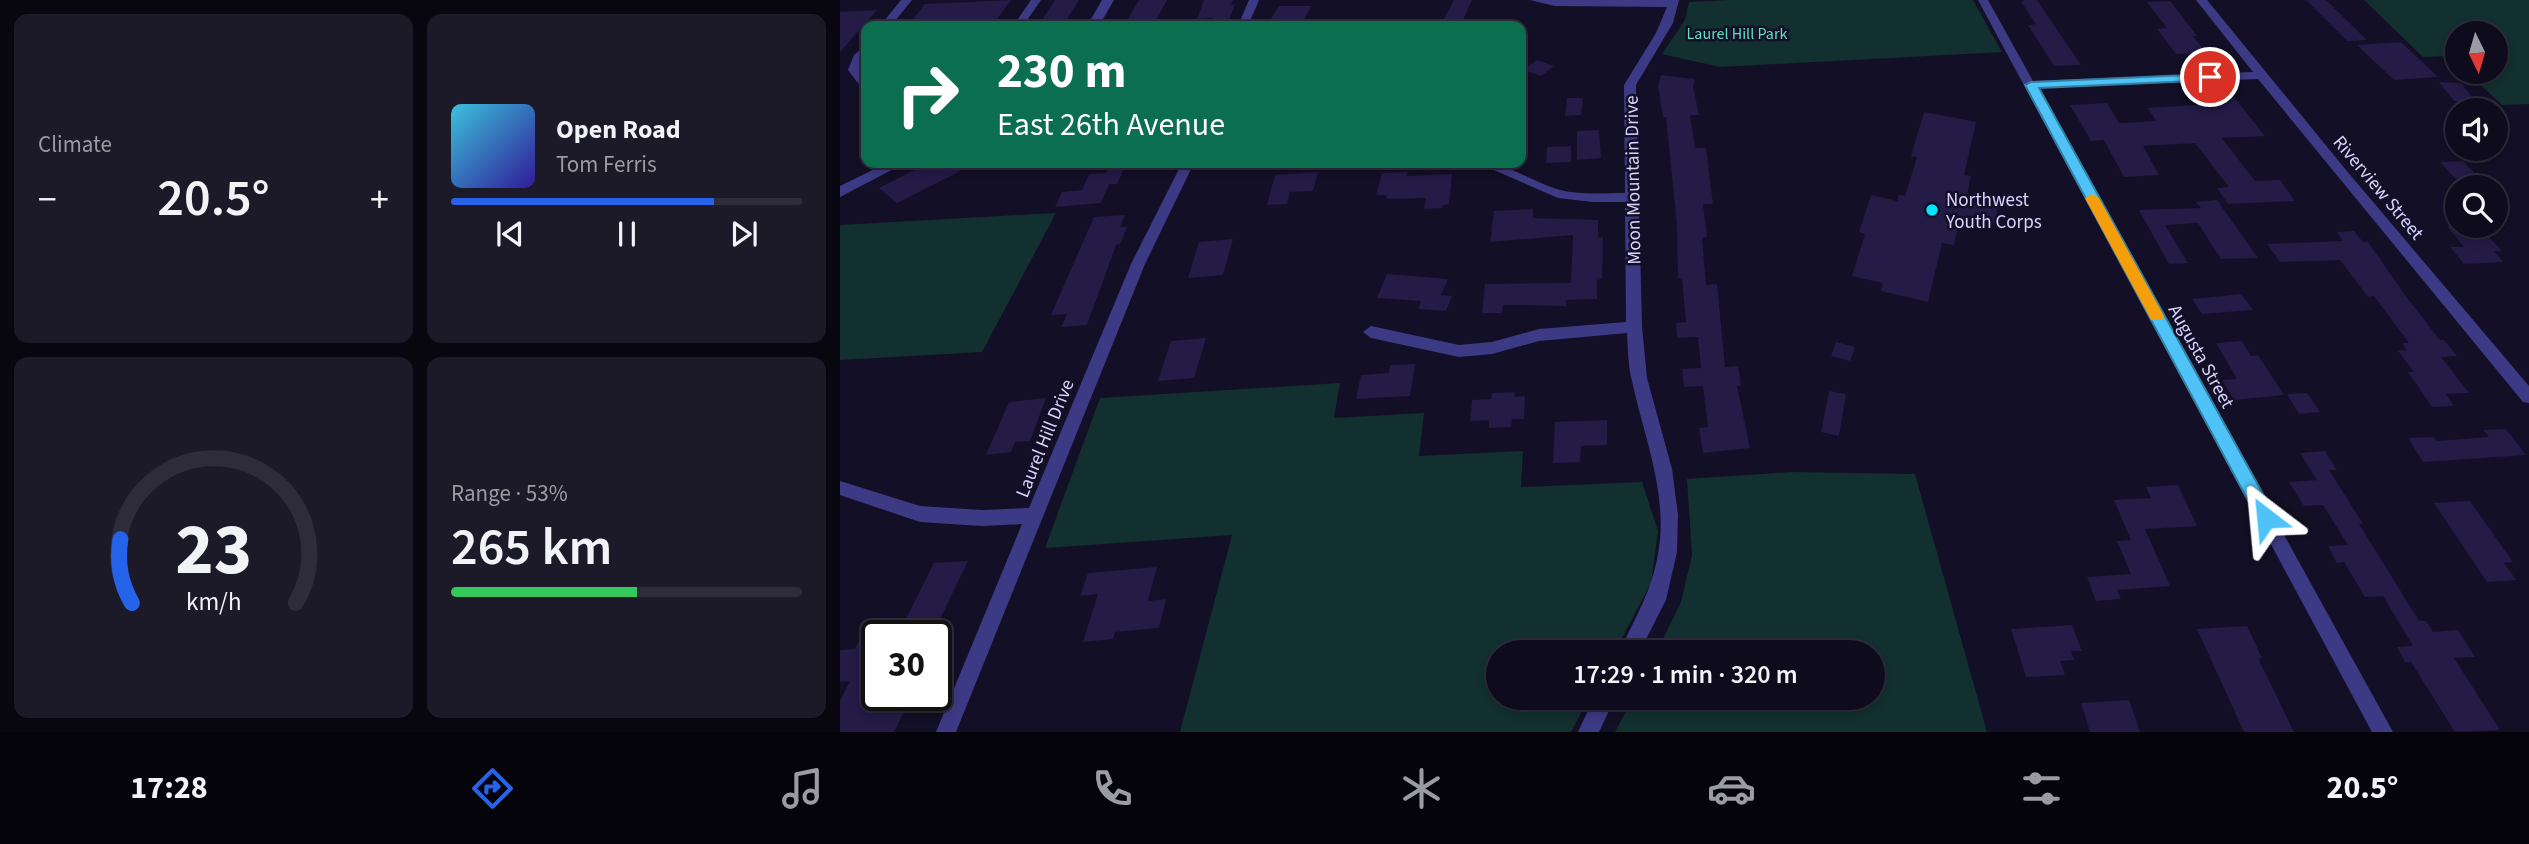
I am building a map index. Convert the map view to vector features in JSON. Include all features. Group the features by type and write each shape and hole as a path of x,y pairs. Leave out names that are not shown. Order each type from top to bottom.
{"street":[{"path":"889,21 907,0"},
{"path":"1021,21 1036,0"},
{"path":"1096,21 1108,0"},
{"path":"1245,21 1254,0"},
{"name":"Moon Mountain Drive","path":"1535,0 1555,3 1674,2 1670,19 1638,66 1630,85 1628,112 1633,197 1634,327 1639,378 1663,469 1668,527 1668,552 1656,600 1636,640"},
{"name":"Augusta Street","path":"1983,0 2384,732"},
{"name":"Riverview Street","path":"2201,0 2529,397"},
{"path":"861,54 854,70 861,80"},
{"path":"2031,85 2262,75"},
{"path":"840,192 888,168"},
{"name":"Laurel Hill Drive","path":"946,732 1138,264 1186,168"},
{"path":"1497,168 1558,194 1593,198 1633,197"},
{"path":"1371,332 1459,351 1492,348 1539,335 1634,327"},
{"path":"840,488 920,514 982,518 1035,516"},
{"path":"1588,732 1599,710"}],"green space":[{"name":"Laurel Hill Park","path":"1973,0 2002,52 1720,67 1662,54 1685,20 1689,2"},
{"path":"2364,0 2529,0 2529,104 2508,105 2508,98 2495,98 2480,84 2508,84 2508,21 2445,21 2445,56 2423,57"},
{"path":"1056,213 982,352 840,360 840,225"},
{"path":"1340,383 1334,418 1424,413 1419,456 1523,451 1521,487 1642,482 1658,531 1651,583 1621,640 1486,640 1486,710 1583,710 1571,732 1180,732 1232,535 1045,548 1100,398"},
{"path":"1792,472 1915,474 1987,732 1615,732 1627,710 1885,710 1885,640 1662,640 1681,602 1692,555 1687,479"}],"building":[{"path":"1011,0 996,21 912,21 925,4"},
{"path":"1055,0 1079,0 1066,21 1041,21"},
{"path":"1139,0 1167,0 1156,21 1127,21"},
{"path":"1204,0 1233,0 1231,5 1235,4 1229,21 1197,19"},
{"path":"1454,0 1472,0 1462,21 1443,21"},
{"path":"2037,0 2081,65 2054,66 2028,25 2036,24 2021,2"},
{"path":"2306,0 2326,0 2367,40 2347,41"},
{"path":"2170,1 2197,36 2193,36 2206,53 2176,54 2157,29 2167,28 2147,2"},
{"path":"1279,6 1312,6 1303,21 1270,21"},
{"path":"877,10 867,21 861,21 861,28 840,52 840,12"},
{"path":"2401,42 2438,77 2394,80 2357,45"},
{"path":"1537,60 1554,66 1541,76 1526,68"},
{"path":"1661,75 1695,79 1693,86 1699,115 1690,115 1695,148 1706,148 1713,204 1703,204 1707,237 1702,238 1706,285 1717,284 1725,367 1738,366 1741,386 1737,386 1750,448 1703,453 1699,428 1708,427 1703,386 1684,387 1682,369 1701,368 1698,337 1677,338 1676,323 1686,322 1682,278 1678,278 1677,225 1666,117 1663,117 1658,86"},
{"path":"2439,82 2462,84 2473,98 2452,98"},
{"path":"2233,96 2265,136 2222,138 2255,181 2280,180 2295,201 2228,204 2217,188 2229,187 2195,143 2143,146 2159,175 2124,177 2104,140 2091,141 2070,105 2107,103 2119,123 2156,121 2148,108 2208,104 2204,97"},
{"path":"1567,98 1583,98 1581,115 1565,116"},
{"name":"Northwest Youth Corps","path":"1924,112 1976,122 1964,175 1971,176 1967,195 1987,199 1987,202 1998,205 1995,225 1991,224 1990,229 1959,222 1954,245 1942,243 1928,302 1881,291 1883,283 1852,276 1865,234 1859,232 1871,195 1897,201 1899,195 1905,196 1917,157 1911,156"},
{"path":"1599,130 1601,158 1577,160 1577,131"},
{"path":"1571,146 1571,162 1546,163 1547,147"},
{"path":"2463,161 2476,175 2452,175 2440,162"},
{"path":"918,168 966,168 897,203 879,188"},
{"path":"1108,168 1124,168 1117,184 1109,184 1101,203 1055,207 1062,192 1082,190 1089,174 1106,173"},
{"path":"1318,172 1313,191 1290,192 1287,204 1267,205 1275,175"},
{"path":"1408,172 1407,176 1452,174 1449,204 1443,205 1442,208 1424,209 1426,198 1386,199 1387,195 1376,195 1382,173"},
{"path":"2217,200 2258,258 2221,259 2198,223 2165,225 2188,263 2169,264 2139,210 2201,208 2196,202"},
{"path":"1533,209 1533,218 1598,220 1598,238 1603,237 1602,279 1597,280 1597,299 1566,300 1566,306 1503,305 1502,313 1482,313 1485,284 1571,283 1573,235 1490,242 1494,211"},
{"path":"1125,215 1120,227 1127,227 1120,244 1116,245 1087,325 1061,327 1067,314 1051,315 1094,217"},
{"path":"2354,231 2363,242 2368,242 2440,340 2444,340 2457,356 2441,357 2469,393 2446,394 2454,406 2432,407 2408,372 2414,372 2398,351 2407,350 2402,343 2409,343 2374,296 2368,297 2340,260 2280,262 2267,244 2343,241 2337,232"},
{"path":"2457,238 2490,238 2502,251 2494,251 2503,262 2464,264 2450,247 2464,247"},
{"path":"1233,239 1223,275 1188,278 1199,242"},
{"path":"1387,274 1448,279 1441,295 1452,296 1446,311 1418,309 1421,301 1377,298"},
{"path":"2241,294 2253,310 2202,314 2192,299"},
{"path":"1206,338 1194,378 1158,381 1171,341"},
{"path":"2242,341 2251,356 2258,355 2284,395 2234,400 2222,380 2237,379 2216,343"},
{"path":"1836,342 1855,347 1850,361 1831,356"},
{"path":"1415,364 1410,396 1356,399 1361,375 1389,373 1390,365"},
{"path":"1829,391 1846,394 1839,436 1821,432"},
{"path":"1515,392 1514,397 1525,396 1524,419 1512,419 1511,427 1489,428 1489,420 1470,421 1472,400 1491,399 1492,393"},
{"path":"2307,393 2320,412 2299,414 2287,394"},
{"path":"1046,398 1030,441 1015,442 1011,452 986,455 1009,402"},
{"path":"1607,420 1607,445 1581,446 1580,462 1553,463 1555,422"},
{"path":"2506,429 2526,455 2423,462 2408,438 2434,437 2437,441 2489,437 2483,430"},
{"path":"2325,451 2337,470 2329,470 2419,621 2426,621 2433,632 2458,630 2475,657 2454,658 2500,730 2455,732 2411,662 2405,662 2397,647 2413,646 2383,596 2365,597 2344,562 2337,563 2328,546 2348,545 2323,505 2304,506 2289,482 2317,480 2300,453"},
{"path":"2178,485 2197,526 2145,529 2170,586 2117,590 2121,599 2096,601 2087,577 2131,574 2117,541 2131,540 2114,500 2151,498 2146,487"},
{"path":"2470,501 2513,562 2504,563 2516,580 2487,582 2434,503"},
{"path":"968,561 939,620 906,620 934,563"},
{"path":"1157,567 1148,601 1166,599 1159,628 1115,632 1113,639 1083,642 1098,594 1080,596 1088,573"},
{"path":"2072,625 2082,651 2071,651 2074,660 2060,661 2065,675 2026,677 2011,629"},
{"path":"2247,626 2262,658 2258,658 2294,732 2244,732 2197,629"},
{"path":"861,637 861,711 904,711 894,732 840,732 840,701 850,681 840,682 840,650 855,649"},
{"path":"2129,700 2140,732 2090,732 2081,703"}],"slow traffic":[{"path":"2092,198 2156,316"}],"place":[{"name":"Northwest Youth Corps","path":"1932,210"}],"route":[{"path":"2210,77 2031,85 2266,518"}]}
